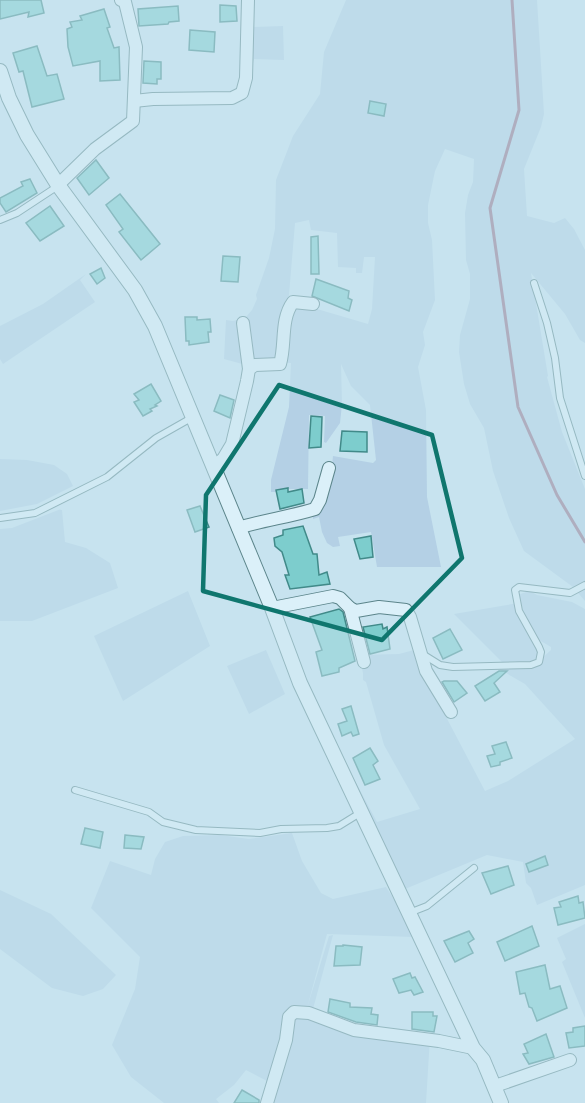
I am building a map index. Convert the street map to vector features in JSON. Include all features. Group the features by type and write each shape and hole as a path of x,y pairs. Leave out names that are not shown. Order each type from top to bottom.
{"street":[{"path":"58,185 95,149 133,121 136,47 124,2 121,0"},
{"path":"134,101 232,98 242,93 246,78 248,0"},
{"path":"0,71 9,98 27,135 58,185 135,290 155,326 272,608 300,683 473,1048 483,1060 501,1103"},
{"path":"249,369 255,365 280,364 284,351 288,310 293,302 313,304"},
{"path":"214,466 223,459 232,444 249,369 243,323"},
{"path":"238,528 315,509 320,500 329,468"},
{"path":"272,608 333,596 340,598 350,608 364,662"},
{"path":"350,608 362,611 379,607 406,610 422,652 426,671 451,712"},
{"path":"267,1103 286,1040 289,1017 294,1012 309,1013 354,1030 439,1041 473,1048"},
{"path":"495,1086 570,1060"}],"lane":[{"path":"0,220 17,213 58,185"},
{"path":"534,283 547,323 565,416 585,476"},
{"path":"0,518 35,513 106,477 156,438 193,417"},
{"path":"422,652 432,661 453,668 538,662 541,652 519,611 515,590 519,587 570,593 585,585"},
{"path":"75,789 149,812 163,822 196,830 260,833 281,829 327,828 339,826 360,813"},
{"path":"408,913 428,906 474,868"}],"highlighted area":[{"path":"279,385 432,435 462,558 382,640 203,591 206,495"}],"shaded area":[{"path":"346,0 537,0 544,114 524,169 527,216 554,223 565,218 574,229 585,250 585,343 580,340 565,314 531,273 547,377 562,432 585,489 585,601 573,587 524,551 509,518 493,471 484,428 470,404 464,384 459,352 460,335 470,299 465,213 473,182 474,159 445,149 435,171 428,205 435,300 423,332 425,345 418,367 426,410 427,497 441,567 377,567 371,532 338,537 340,546 333,547 327,543 319,517 313,519 313,513 330,484 333,456 373,463 376,460 370,405 351,386 341,364 340,423 326,443 324,442 325,416 309,415 308,489 277,489 277,492 271,492 271,480 289,407 291,363 252,361 246,365 224,359 226,320 245,318 257,299 256,295 269,258 275,229 276,180 293,136 320,94 324,52","holes":["309,220 311,230 337,233 338,267 356,268 356,273 362,273 364,257 375,257 372,309 368,324 317,309 317,305 288,307 295,223"]},
{"path":"283,26 284,60 254,59 247,92 250,27"},
{"path":"86,274 80,280 95,302 3,364 0,359 0,326 43,304"},
{"path":"0,459 27,460 54,465 67,474 73,486 37,504 0,511"},
{"path":"61,509 65,542 86,548 110,563 118,588 32,621 0,621 0,529 12,528"},
{"path":"188,591 210,646 123,701 94,636"},
{"path":"530,591 537,595 572,602 585,609 585,885 537,905 531,888 526,883 523,862 487,855 405,889 332,738 377,822 420,809 384,745 366,682 363,680 359,655 399,654 414,650 423,673 485,791 508,781 575,739 525,684 499,669 533,667 519,665 516,661 502,662 454,614 518,603 539,647 540,660 551,650 551,647 539,640 526,618 519,599 520,594"},
{"path":"266,650 285,694 249,714 227,666"},
{"path":"292,833 302,861 321,893 333,899 386,887 417,935 413,937 327,934 307,1008 329,936 333,935 313,1009 351,1025 428,1033 440,1037 430,1037 426,1103 265,1103 271,1083 246,1070 234,1085 216,1099 219,1103 164,1103 131,1077 112,1045 135,989 140,957 91,908 110,861 151,875 155,859 165,842 183,836 220,835 249,839"},
{"path":"0,890 51,914 116,975 103,989 83,996 52,988 0,949"},
{"path":"585,924 585,1018 562,962 566,959 557,938"}],"building":[{"path":"0,0 41,0 44,13 28,17 29,12 0,19"},
{"path":"220,5 236,6 237,21 220,22"},
{"path":"178,6 179,21 139,26 138,9"},
{"path":"104,9 110,27 107,28 114,48 119,47 120,80 100,81 100,61 73,66 68,47 67,29 72,27 70,22 82,20 80,16"},
{"path":"190,30 215,32 214,52 189,50"},
{"path":"37,46 47,76 57,74 64,99 32,107 23,71 19,72 13,53"},
{"path":"144,61 161,62 161,79 157,79 157,84 143,83"},
{"path":"370,101 386,104 384,116 368,113"},
{"path":"96,160 109,178 89,195 77,178"},
{"path":"30,179 37,193 6,212 0,203 0,198 23,186 21,182"},
{"path":"120,194 160,244 141,260 119,232 123,229 106,205"},
{"path":"50,206 64,226 40,241 26,223"},
{"path":"318,236 319,274 311,274 311,237"},
{"path":"223,256 240,257 238,282 221,281"},
{"path":"101,268 105,278 97,284 90,274"},
{"path":"316,279 349,291 348,298 352,300 349,311 312,296"},
{"path":"185,317 197,317 197,320 210,319 209,342 189,345 189,341 186,341"},
{"path":"151,384 161,401 150,409 152,411 143,416 134,402 139,400 134,394"},
{"path":"220,395 234,400 230,418 214,411"},
{"path":"311,416 322,417 321,447 309,448"},
{"path":"342,431 367,432 367,452 340,451"},
{"path":"288,488 288,492 302,489 304,503 280,509 276,490"},
{"path":"200,506 209,527 195,532 187,510"},
{"path":"303,526 313,554 317,554 319,575 327,572 330,584 290,589 285,575 289,575 282,552 275,546 274,538 283,535 283,530"},
{"path":"371,536 373,557 360,559 354,539"},
{"path":"339,609 343,612 355,661 339,668 339,672 322,676 316,652 322,650 310,617"},
{"path":"382,624 383,629 387,627 390,649 370,654 363,627"},
{"path":"450,629 462,650 443,659 433,638"},
{"path":"499,671 507,671 494,683 500,692 485,701 475,686"},
{"path":"457,681 467,693 454,702 442,682"},
{"path":"351,706 359,734 353,736 351,732 342,736 338,724 347,721 342,709"},
{"path":"506,742 512,758 491,767 487,756 495,754 492,746"},
{"path":"370,748 378,761 373,765 380,779 365,785 353,758"},
{"path":"85,828 103,832 100,848 81,844"},
{"path":"125,835 144,837 141,849 124,848"},
{"path":"545,856 548,865 529,872 526,864"},
{"path":"508,866 514,885 491,894 482,873"},
{"path":"578,896 579,903 583,902 585,918 558,925 554,908 561,907 559,902"},
{"path":"532,926 539,946 505,961 497,942"},
{"path":"469,931 474,939 468,943 473,953 455,962 444,941"},
{"path":"336,946 362,947 360,965 334,966"},
{"path":"545,965 550,989 560,986 567,1008 537,1021 532,1008 529,1007 525,993 520,994 516,972"},
{"path":"410,973 412,978 415,977 423,992 414,995 411,990 399,993 393,979"},
{"path":"330,999 350,1003 350,1007 372,1008 371,1014 378,1015 377,1025 356,1022 328,1012"},
{"path":"412,1012 433,1012 433,1016 437,1016 434,1032 412,1029"},
{"path":"585,1026 585,1046 569,1048 566,1033 573,1032 573,1028"},
{"path":"546,1034 554,1057 529,1064 523,1054 528,1053 524,1044"},
{"path":"242,1090 259,1100 259,1103 234,1103"}],"waterway":[{"path":"512,0 519,110 490,208 518,407 557,495 585,542"}]}
